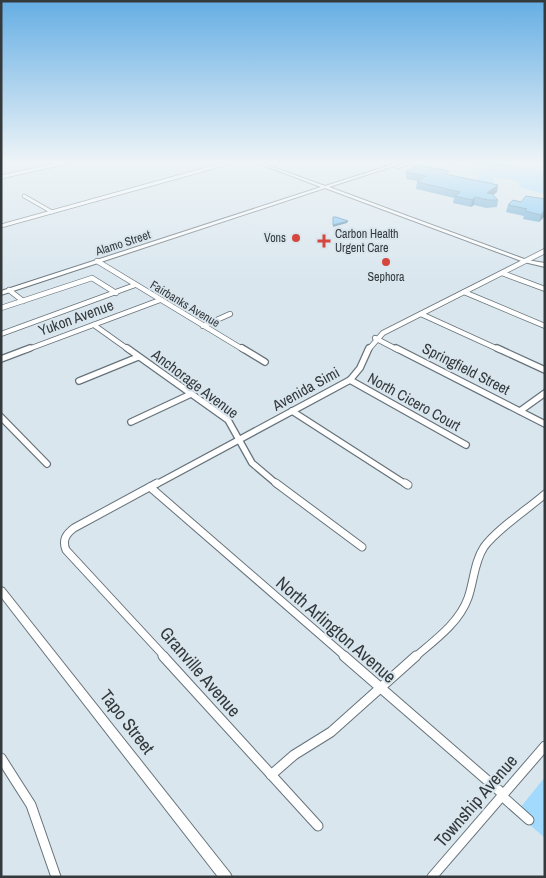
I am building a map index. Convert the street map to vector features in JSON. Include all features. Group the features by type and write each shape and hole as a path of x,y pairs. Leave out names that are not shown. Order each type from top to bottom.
{"main road":[{"name":"Alamo Street","path":"1,293 279,203 287,203"},
{"path":"377,203 545,265"}],"street":[{"path":"36,203 52,212"},
{"path":"1,226 84,203"},
{"path":"375,338 545,251"},
{"name":"Fairbanks Avenue","path":"97,262 264,362"},
{"path":"502,273 545,289"},
{"path":"1,308 92,278 116,293"},
{"path":"1,334 135,285"},
{"path":"9,290 23,301"},
{"path":"464,292 545,326"},
{"name":"Yukon Avenue","path":"1,359 160,300"},
{"path":"202,326 230,314"},
{"path":"421,314 545,370"},
{"name":"Anchorage Avenue","path":"94,325 228,420 240,439 246,455 257,469 362,546"},
{"name":"Avenida Simi","path":"64,538 74,528 350,380 361,368 367,348 375,338"},
{"name":"Springfield Street","path":"375,338 545,424"},
{"path":"79,381 138,357"},
{"name":"North Cicero Court","path":"350,380 466,445"},
{"path":"131,422 191,394"},
{"path":"520,411 545,394"},
{"path":"292,411 408,485"},
{"path":"1,417 47,464"},
{"name":"North Arlington Avenue","path":"150,487 529,820"},
{"path":"270,775 294,755 331,732 448,628 460,614 469,596 474,568 482,549 545,494"},
{"name":"Granville Avenue","path":"64,538 63,544 66,550 164,654 270,775 318,826"},
{"name":"Tapo Street","path":"1,590 226,877"},
{"name":"Township Avenue","path":"432,877 545,746"},
{"path":"1,758 31,805 56,877"}],"shaded area":[{"path":"545,777 545,838 516,813"}],"building":[{"path":"510,203 545,203 545,210 541,215 525,211 527,209 508,205"},
{"path":"333,217 336,217 348,221 333,225"}],"place":[{"name":"Vons","path":"296,238"},
{"name":"Carbon Health Urgent Care","path":"324,241"},
{"name":"Sephora","path":"386,262"}]}
